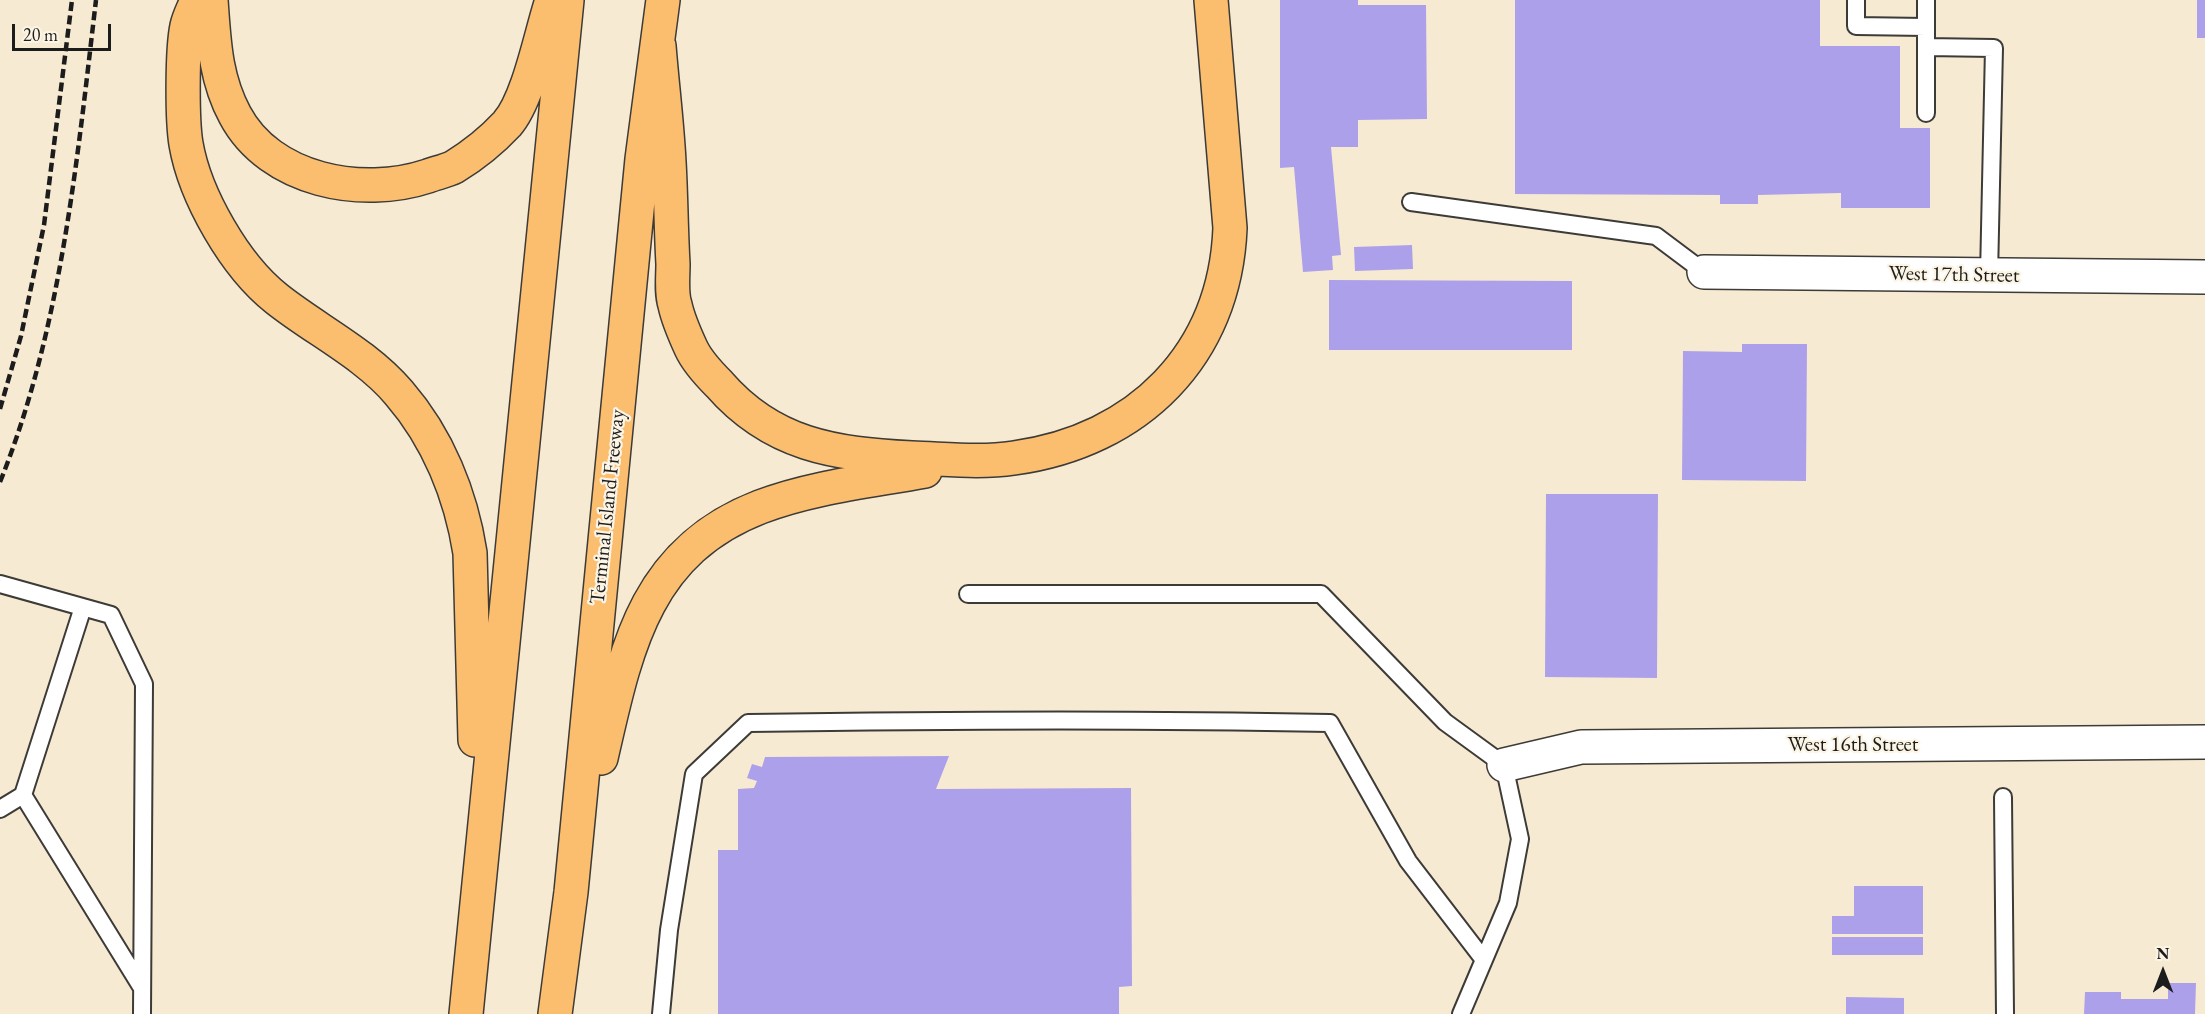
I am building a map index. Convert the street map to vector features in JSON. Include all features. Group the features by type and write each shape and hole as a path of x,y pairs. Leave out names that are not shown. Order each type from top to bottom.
{"highway":[{"path":"197,0 187,27 184,88 186,143 199,191 234,250 274,297 367,364 400,394 418,419 446,468 462,513 470,553 479,891"},
{"path":"212,0 215,58 222,87 236,117 255,142 282,164 321,180 366,186 407,183 453,168 508,123 525,90 552,0"},
{"path":"466,1014 567,0"},
{"name":"Terminal Island Freeway","path":"555,1014 571,892 642,159 659,46 663,0"},
{"path":"659,46 669,160 674,304 692,350 710,375 740,409 774,430 817,446 877,456 976,460 1014,458 1068,447 1100,434 1130,417 1157,397 1196,348 1209,325 1218,303 1229,254 1230,228 1211,0"},
{"path":"571,892 626,657 664,576 698,539 759,507 794,497 976,460"}],"street":[{"name":"West 17th Street","path":"1704,272 2205,277"},
{"name":"West 16th Street","path":"1504,765 1581,747 2205,742"}],"lane":[{"path":"1856,0 1856,26 1926,27"},
{"path":"1926,0 1926,113"},
{"path":"1926,47 1994,48 1989,275"},
{"path":"1411,202 1656,236 1704,272"},
{"path":"0,584 111,615 144,684 142,1014"},
{"path":"968,594 1321,594 1445,722 1504,765 1520,839 1508,903 1461,1014"},
{"path":"0,809 23,795 83,607"},
{"path":"661,1014 669,930 694,774 748,723 1202,720 1330,723 1408,861 1484,960"},
{"path":"23,795 142,988"},
{"path":"2002,797 2005,1014"}],"building":[{"path":"1280,0 1358,0 1358,5 1426,5 1427,119 1358,120 1358,147 1331,147 1341,255 1332,256 1333,270 1303,272 1294,167 1280,168"},
{"path":"1515,0 1820,0 1820,46 1900,46 1900,128 1930,128 1930,208 1841,208 1841,193 1758,195 1758,204 1720,204 1720,195 1515,194"},
{"path":"2197,0 2205,0 2205,38 2197,38"},
{"path":"1412,245 1413,269 1355,271 1354,247"},
{"path":"1329,280 1572,281 1572,350 1329,350"},
{"path":"1742,344 1807,344 1806,481 1682,480 1683,351 1742,352"},
{"path":"1546,494 1658,494 1657,678 1545,677"},
{"path":"949,756 936,789 1131,788 1132,986 1119,987 1119,1014 718,1014 718,850 738,850 738,789 754,788 757,781 747,778 752,764 762,767 765,757"},
{"path":"1854,886 1923,886 1923,934 1832,934 1832,916 1854,916"},
{"path":"1832,937 1923,937 1923,955 1832,955"},
{"path":"2168,983 2196,983 2195,1014 2084,1014 2085,992 2121,992 2121,999 2168,999"},
{"path":"1846,997 1904,998 1904,1014 1846,1014"}],"railway":[{"path":"0,409 21,336 44,225 72,0"},
{"path":"0,482 21,425 52,306 64,245 82,122 96,0"}]}
